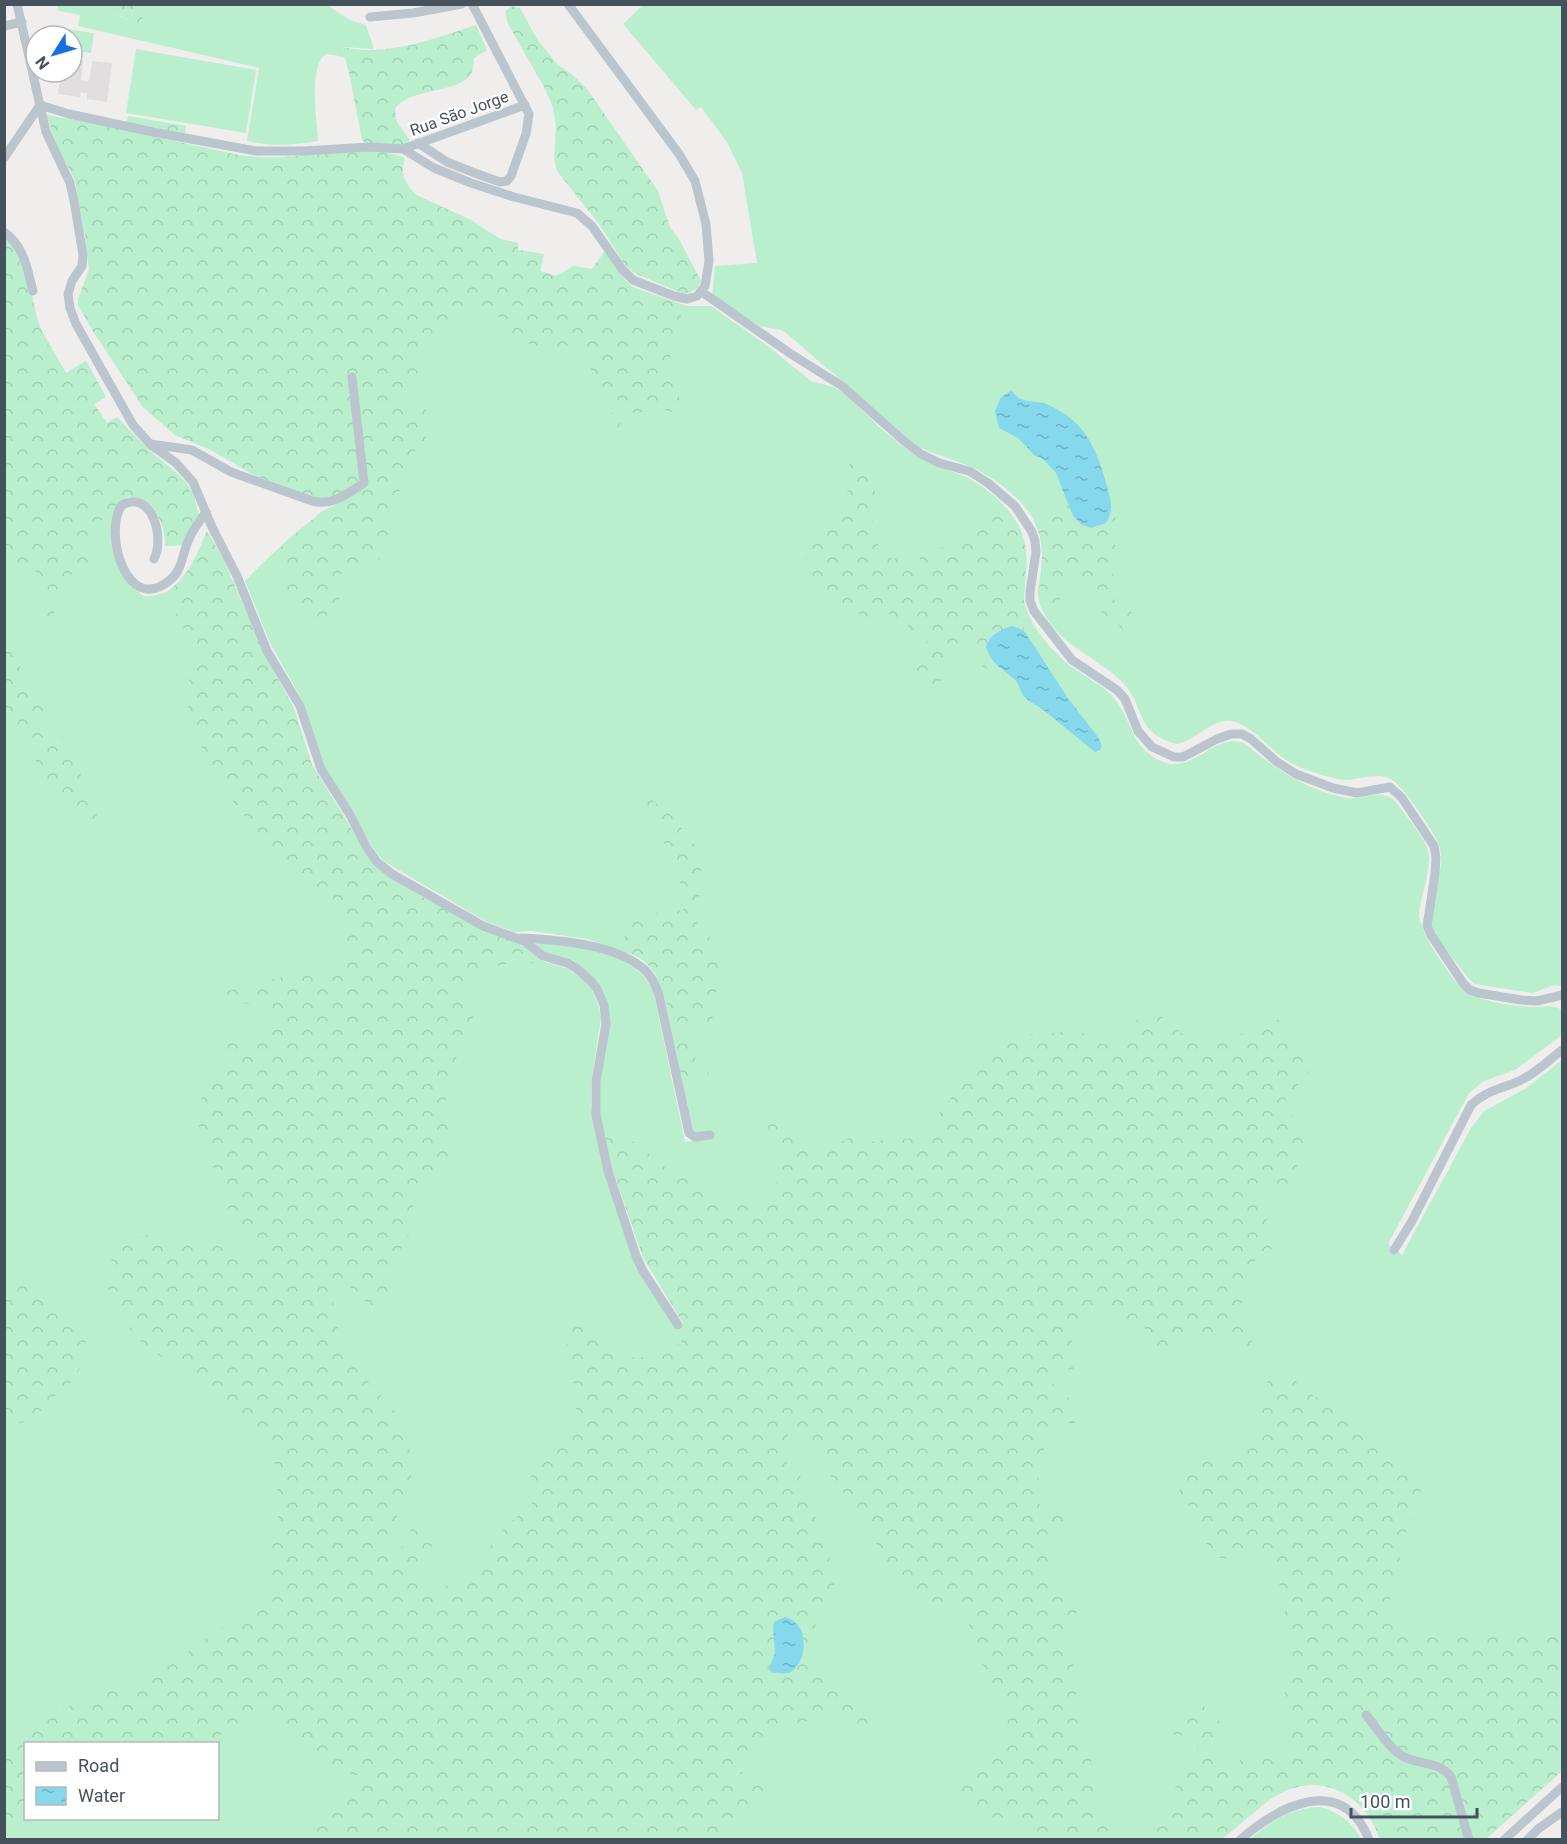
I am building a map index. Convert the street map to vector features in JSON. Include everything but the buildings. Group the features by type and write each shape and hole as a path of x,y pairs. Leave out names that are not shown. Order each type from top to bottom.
{"street":[{"path":"17,4 48,137 70,183 83,252 82,266 72,281 68,294 75,324 133,425 150,444 188,476 197,490 237,576 267,651 300,706 321,769 377,862 384,869 483,926 516,938 530,945 543,956 576,968 591,981 601,996 606,1024 595,1098 600,1141 636,1256 643,1271 678,1325"},
{"path":"370,17 412,13 462,4"},
{"path":"418,143 460,168 500,182 505,182 511,176 529,121 525,105 502,66 472,4"},
{"path":"40,105 69,114 153,132 256,151 369,147 403,149 434,168 471,183 577,213 592,226 622,269 633,280 683,298 694,297 702,292 707,280 709,261 706,224 696,181 679,153 567,4"},
{"path":"4,26 22,22"},
{"path":"4,158 40,105"},
{"name":"Rua São Jorge","path":"403,149 525,105"},
{"path":"4,232 21,250 33,291"},
{"path":"702,292 791,354 842,386 921,454 939,463 962,468 979,476 1018,510 1035,541 1036,552 1030,592 1030,601 1034,611 1072,660 1108,683 1121,695 1129,707 1138,731 1152,747 1174,757 1183,757 1217,739 1231,734 1242,734 1296,774 1333,788 1357,793 1383,786 1396,790 1434,846 1435,874 1427,926 1463,983 1470,990 1479,993 1521,1000 1537,1001 1563,996"},
{"path":"150,444 192,450 231,472 312,501 323,503 337,500 364,483 352,376"},
{"path":"154,559 159,547 158,531 150,512 140,502 134,501 122,505 116,516 119,555 126,575 136,586 146,590 158,587 175,576 188,540 206,512"},
{"path":"516,938 563,941 593,946 623,957 645,970 655,983 660,995 689,1134 695,1137 710,1135"},
{"path":"1394,1250 1412,1221 1471,1105 1479,1096 1519,1082 1563,1050"},
{"path":"1366,1715 1402,1756 1440,1767 1446,1771 1451,1778 1469,1839"},
{"path":"1504,1839 1563,1786"},
{"path":"1240,1839 1269,1816 1299,1803 1314,1800 1328,1801 1350,1810 1359,1820 1369,1839"},
{"path":"1527,1839 1563,1812"}],"shaded area":[{"path":"92,61 112,63 107,102 87,99 87,93 81,93 80,97 58,94 59,84 84,84 84,80 89,81"}],"green space":[{"path":"644,4 1562,5 1562,986 1554,985 1533,993 1474,984 1468,978 1432,926 1432,908 1441,866 1439,845 1419,812 1395,782 1381,776 1337,779 1304,769 1286,760 1246,727 1230,721 1216,723 1191,739 1177,744 1154,733 1147,726 1135,700 1122,682 1065,640 1047,618 1038,596 1042,557 1039,533 1033,518 1016,498 979,471 916,445 786,333 759,326 712,297 715,266 757,263 742,173 727,142 701,107 696,110 623,24"},
{"path":"57,5 106,5 117,15 141,21 143,5 327,5 350,20 366,25 374,49 342,47 345,57 326,54 320,60 315,82 318,141 282,145 256,143 247,141 259,68 84,27 84,24 78,24 80,15 59,11"},
{"path":"106,5 143,5 142,18 135,23 112,12"},
{"path":"512,6 520,8 537,39 558,65 572,74 587,89 658,191 670,227 701,281 698,288 684,294 634,273 625,265 599,224 557,171 554,159 556,126 553,107 508,24 505,11"},
{"path":"476,25 487,50 474,58 473,70 467,79 447,88 411,97 395,109 397,122 409,139 409,144 407,146 365,143 362,140 342,47 359,50 393,48 427,41"},
{"path":"84,31 94,33 91,53 84,52"},
{"path":"136,49 256,70 246,133 126,113"},
{"path":"46,115 248,157 281,157 346,151 389,153 405,158 404,178 416,195 471,220 500,239 518,243 518,250 544,254 540,271 556,276 574,266 592,269 605,251 632,287 680,304 682,328 673,341 670,361 664,371 678,388 680,401 687,409 688,416 653,407 640,413 628,412 623,415 617,433 613,434 607,427 609,417 619,406 617,398 613,393 603,392 602,382 593,377 586,354 576,339 572,336 572,344 565,347 549,348 532,345 510,336 507,325 496,314 488,315 478,308 465,305 426,339 421,347 414,367 421,377 422,387 414,395 401,393 413,408 420,400 425,404 426,410 421,418 426,434 420,450 413,451 403,467 408,480 391,503 389,546 374,564 353,565 344,569 339,580 340,610 314,623 284,601 279,589 285,577 274,553 321,512 341,502 338,495 314,499 254,475 209,449 175,435 143,407 78,305 89,270 85,235 75,180 57,146"},
{"path":"128,116 186,126 185,134 126,124"},
{"path":"110,126 208,150 268,158 355,153 389,154 405,158 404,178 416,195 471,220 500,239 518,243 518,250 544,254 540,271 556,276 574,266 592,269 605,251 632,287 687,306 711,306 768,346 811,381 843,392 887,433 915,455 965,476 996,497 1008,510 1022,533 1026,548 1024,600 1033,623 1045,641 1060,656 1113,697 1123,711 1134,736 1153,756 1163,762 1184,763 1223,743 1233,741 1244,743 1291,777 1317,790 1346,798 1384,795 1395,801 1420,835 1429,855 1419,914 1420,921 1436,953 1457,982 1469,993 1495,1002 1532,1007 1551,1006 1562,1010 1562,1035 1515,1070 1484,1081 1469,1093 1388,1244 1402,1255 1471,1128 1484,1111 1525,1089 1562,1060 1562,1771 1485,1840 1380,1839 1373,1823 1351,1798 1338,1790 1308,1785 1291,1788 1275,1796 1221,1840 5,1839 4,238 25,268 39,326 66,373 86,361 106,397 94,404 107,423 117,417 146,448 182,478 193,493 194,513 182,545 165,546 164,531 159,518 142,500 133,497 124,499 117,506 113,521 129,583 143,596 156,596 176,585 191,565 207,531 223,559 268,661 293,706 312,765 369,857 387,876 422,897 485,930 525,947 542,961 568,969 591,988 601,1018 591,1083 594,1123 631,1254 645,1282 677,1330 684,1324 643,1257 604,1145 598,1087 609,1028 594,978 574,961 545,953 532,943 565,945 600,952 632,966 644,977 653,990 685,1142 713,1137 694,1135 664,996 655,973 643,960 587,939 532,931 515,932 487,922 385,862 375,851 326,769 301,698 270,643 245,581 278,548 314,518 341,502 338,495 271,481 254,475 209,449 175,435 143,407 78,305 89,270 75,180 50,129"},
{"path":"4,238 19,255 28,278 41,330 66,373 86,361 106,397 94,404 107,423 117,417 182,479 195,500 199,515 182,545 165,546 161,522 147,502 139,497 130,496 121,501 113,513 105,515 94,534 92,547 94,567 79,576 73,573 69,575 65,594 58,599 53,616 46,624 41,620 39,607 48,595 44,578 35,571 30,572 21,566 5,569"},
{"path":"851,456 866,471 874,486 876,502 872,517 875,541 892,559 905,557 913,571 918,570 920,557 963,538 984,524 991,517 994,509 992,494 1016,521 1022,533 1026,556 1024,603 1021,610 1024,631 1017,626 1004,629 987,642 989,656 994,664 984,670 978,656 973,652 958,653 946,661 942,679 934,685 928,681 927,677 920,677 916,669 916,665 925,660 927,645 924,636 914,636 908,625 886,612 874,621 865,623 859,616 860,605 843,616 830,608 824,600 807,570 808,562 801,547 815,533 836,523 854,477 848,459"},
{"path":"1061,498 1066,500 1076,519 1083,525 1099,526 1107,519 1112,509 1115,510 1116,520 1111,533 1118,553 1112,570 1116,589 1109,595 1115,600 1119,610 1129,610 1134,615 1136,625 1132,631 1124,632 1114,619 1103,614 1075,576 1060,583 1058,587 1061,604 1051,609 1042,604 1038,596 1042,549 1034,522"},
{"path":"207,531 223,559 268,661 293,706 312,765 369,857 387,876 485,930 515,941 542,961 500,965 481,975 466,991 466,998 475,1022 472,1033 463,1043 450,1072 446,1102 451,1156 427,1180 413,1206 410,1232 394,1262 390,1300 373,1308 348,1286 333,1301 337,1327 366,1379 398,1415 411,1453 412,1474 395,1523 387,1535 388,1546 394,1552 399,1550 413,1527 424,1523 432,1532 433,1541 419,1569 423,1581 431,1588 437,1590 449,1585 469,1570 501,1532 532,1504 528,1488 530,1478 550,1444 569,1427 576,1415 576,1389 562,1354 571,1337 575,1319 581,1317 603,1346 624,1356 660,1355 680,1343 686,1334 684,1325 643,1257 604,1145 600,1123 628,1138 670,1171 721,1200 728,1199 758,1207 774,1196 778,1176 778,1151 766,1125 771,1118 778,1114 784,1117 806,1141 817,1149 834,1146 855,1137 871,1142 895,1138 909,1139 925,1132 997,1042 1007,1036 1078,1031 1099,1043 1111,1046 1123,1038 1139,1018 1152,1013 1161,1016 1187,1038 1204,1045 1248,1033 1275,1019 1281,1021 1310,1059 1311,1070 1286,1098 1290,1112 1301,1125 1304,1134 1298,1157 1295,1184 1288,1188 1271,1187 1261,1192 1256,1199 1270,1224 1274,1241 1270,1252 1251,1264 1245,1273 1244,1297 1239,1316 1253,1339 1251,1347 1238,1346 1221,1333 1207,1333 1182,1339 1173,1355 1165,1358 1158,1351 1139,1317 1129,1320 1107,1311 1089,1313 1074,1333 1073,1369 1063,1371 1050,1381 1064,1396 1073,1399 1081,1421 1058,1428 1051,1435 1042,1454 1038,1498 1044,1510 1050,1513 1060,1513 1067,1521 1064,1531 1049,1539 1049,1569 1058,1589 1084,1605 1083,1612 1067,1615 1063,1620 1064,1630 1076,1676 1076,1703 1085,1721 1082,1739 1091,1758 1094,1803 1099,1818 1117,1839 1053,1839 1040,1832 1006,1823 982,1813 957,1795 957,1791 970,1782 983,1766 989,1744 1004,1741 1010,1735 1007,1720 994,1688 970,1643 969,1621 963,1612 929,1600 907,1588 894,1573 883,1557 866,1522 810,1449 788,1410 788,1435 781,1456 801,1477 808,1491 813,1514 830,1538 829,1555 834,1585 807,1643 806,1657 810,1665 828,1674 870,1713 879,1723 880,1730 872,1731 838,1719 821,1717 788,1726 756,1739 749,1745 746,1771 741,1774 728,1767 720,1769 724,1779 734,1785 732,1795 744,1794 749,1788 761,1785 765,1788 764,1803 750,1817 740,1822 731,1839 298,1839 308,1831 337,1797 376,1779 351,1774 333,1766 260,1715 209,1742 24,1742 24,1816 5,1820 4,1745 13,1737 100,1692 140,1683 155,1676 220,1629 246,1620 256,1613 267,1600 272,1587 268,1555 276,1538 278,1521 277,1469 269,1449 255,1434 220,1408 194,1381 141,1342 120,1316 107,1286 105,1273 115,1253 134,1238 153,1233 171,1238 200,1237 234,1254 245,1256 254,1251 225,1201 199,1127 197,1110 201,1099 224,1071 228,1044 242,1034 253,1040 263,1038 270,1026 273,1004 226,1003 223,996 227,991 272,979 338,967 345,955 346,941 339,906 329,895 308,880 247,819 218,778 194,729 189,713 187,691 196,662 197,650 178,619 172,588 189,569"},
{"path":"4,643 39,695 47,716 47,724 56,723 82,777 84,796 96,803 97,817 93,820 86,817 71,800 50,786 37,764 23,730 5,708"},
{"path":"648,797 671,815 700,852 702,861 699,897 693,914 723,957 722,981 708,1008 715,1022 715,1032 713,1035 696,1025 690,1027 687,1032 695,1058 709,1072 706,1080 690,1081 680,1073 671,1020 659,981 645,962 627,952 624,939 629,927 635,922 659,912 683,910 686,900 685,891 674,873 660,831 644,809 643,804"},
{"path":"18,1279 37,1283 49,1294 63,1313 82,1332 86,1343 81,1366 72,1382 60,1391 36,1417 5,1426 5,1288"},
{"path":"1277,1373 1289,1374 1308,1393 1333,1405 1421,1491 1419,1509 1400,1546 1400,1570 1390,1598 1393,1609 1402,1621 1420,1634 1438,1639 1482,1636 1517,1638 1562,1625 1562,1771 1485,1839 1380,1839 1373,1823 1351,1798 1338,1790 1307,1785 1274,1797 1220,1839 1141,1840 1164,1815 1175,1788 1197,1756 1196,1744 1192,1739 1176,1736 1172,1728 1189,1706 1196,1705 1208,1709 1230,1733 1218,1740 1215,1750 1217,1761 1228,1771 1243,1758 1256,1755 1265,1756 1276,1762 1286,1755 1292,1743 1293,1727 1284,1710 1285,1692 1291,1671 1289,1631 1277,1575 1261,1558 1249,1555 1222,1559 1209,1549 1181,1495 1177,1478 1193,1461 1200,1458 1239,1454 1251,1445 1258,1428 1262,1391"},
{"path":"1320,1807 1344,1819 1361,1839 1249,1840 1290,1813"}],"water":[{"path":"1011,391 1026,401 1044,403 1057,409 1086,434 1102,469 1110,499 1111,508 1106,523 1091,528 1081,524 1073,516 1056,473 1018,438 999,428 995,411 1001,397"},
{"path":"1013,626 1024,631 1029,638 1067,697 1098,737 1102,746 1100,750 1095,752 1041,708 1027,700 1016,682 992,659 986,647 990,639 1000,631"},
{"path":"785,1617 794,1621 800,1628 804,1645 803,1652 799,1663 791,1672 772,1673 769,1669 775,1653 774,1622"}]}
